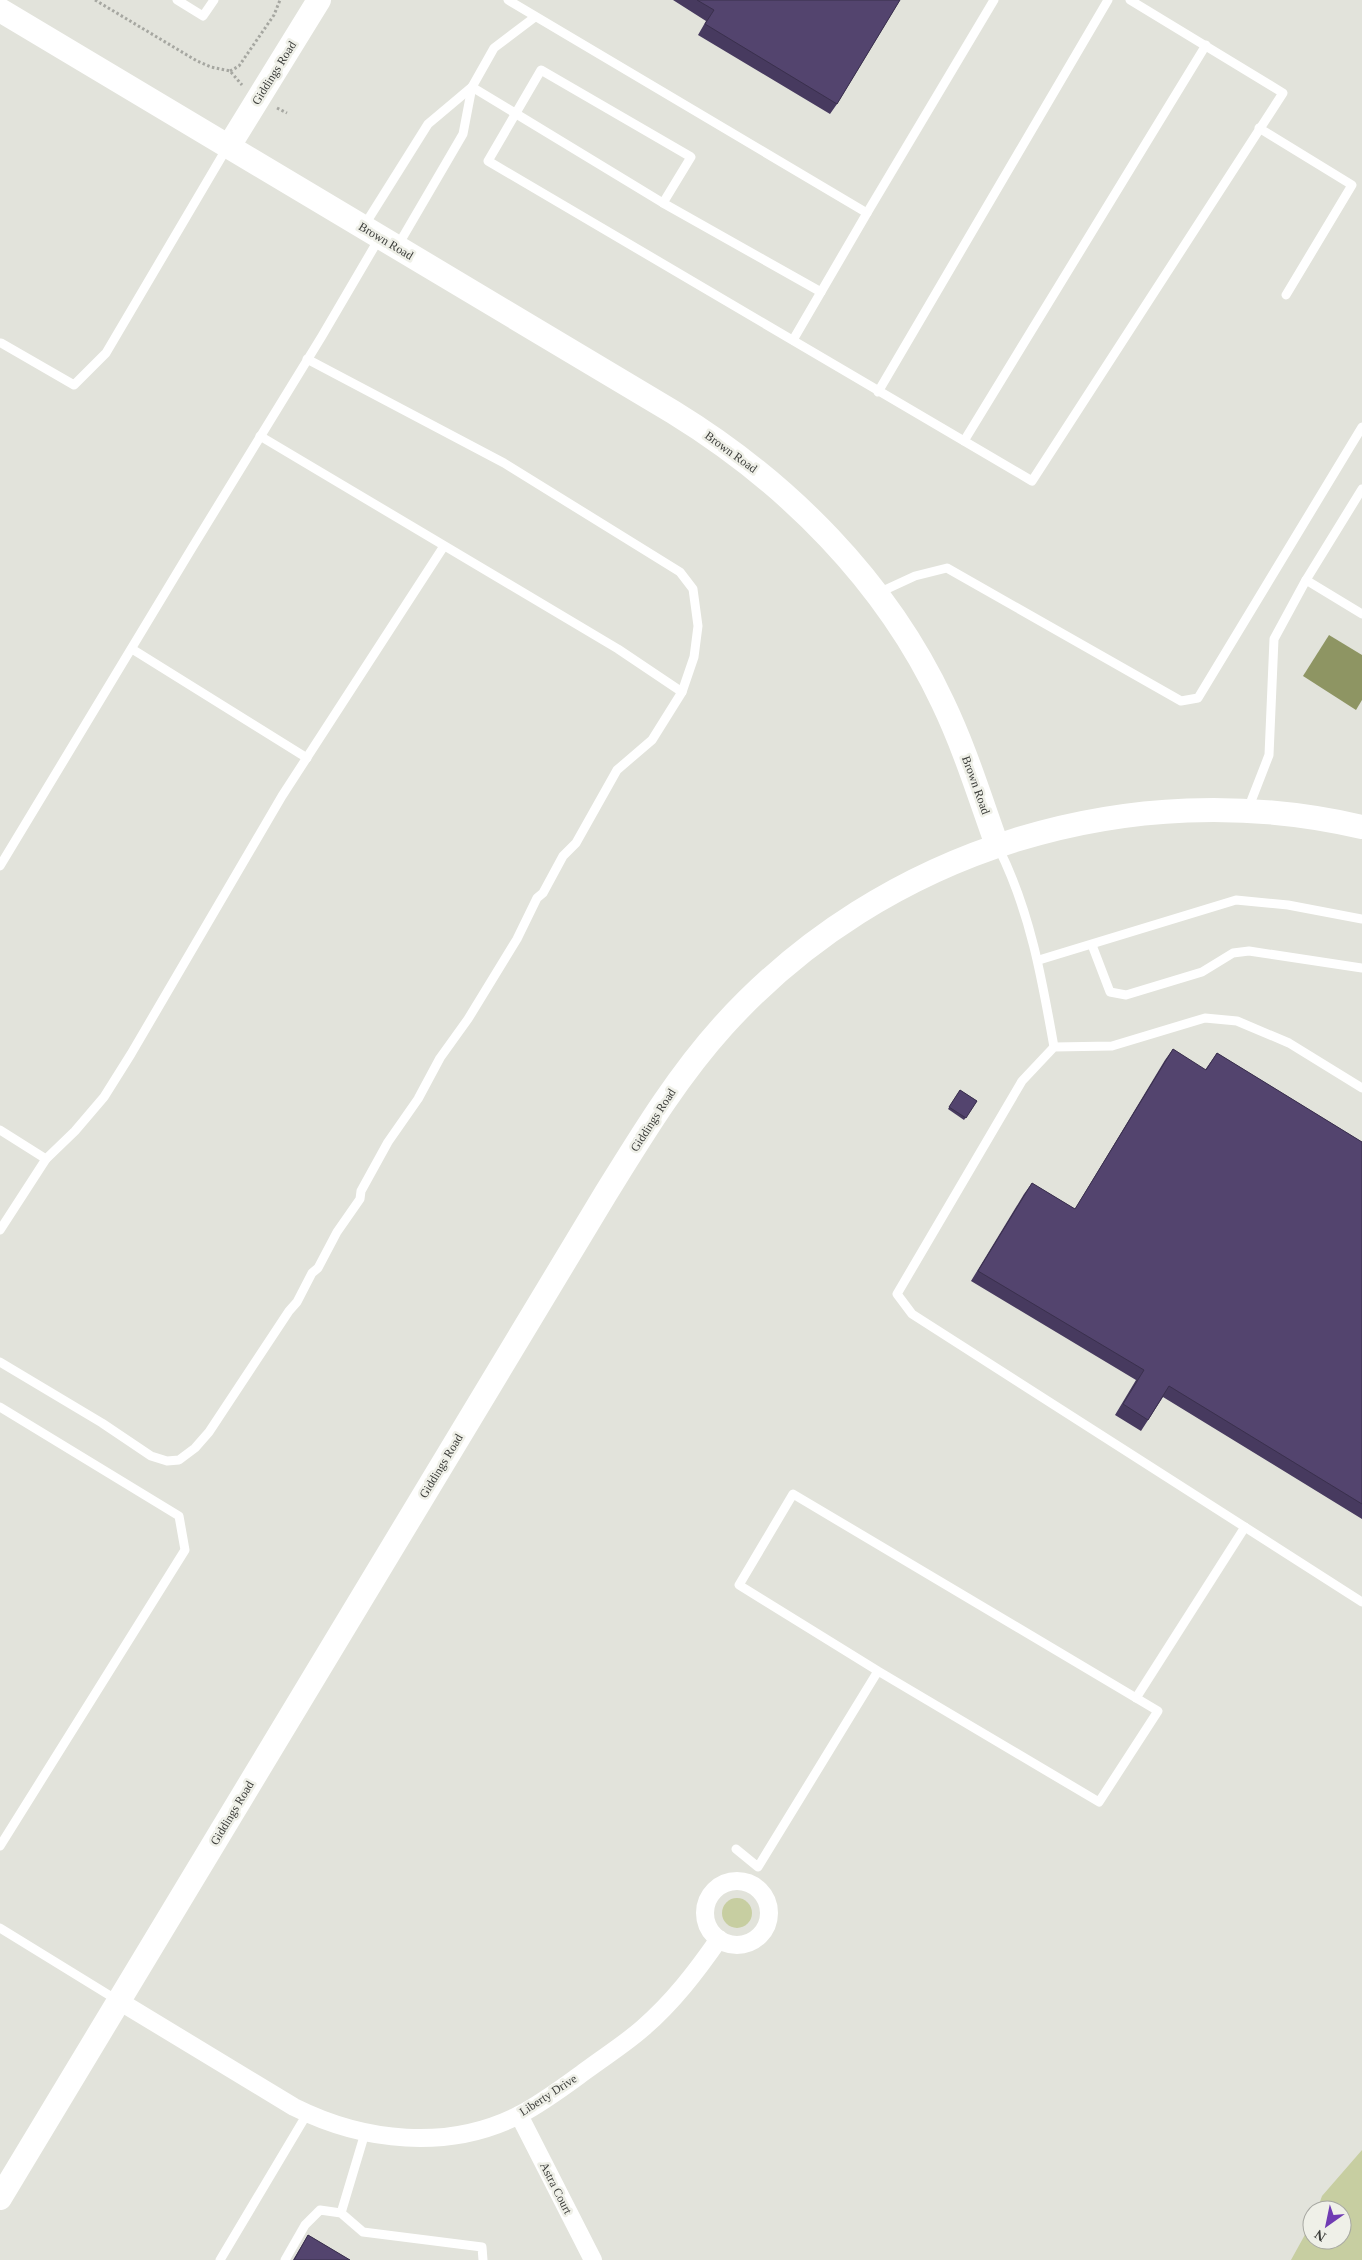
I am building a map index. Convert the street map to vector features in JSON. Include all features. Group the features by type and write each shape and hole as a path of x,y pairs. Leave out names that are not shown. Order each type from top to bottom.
{"main road":[{"name":"Giddings Road","path":"229,146 319,0"},
{"name":"Brown Road","path":"0,10 685,420 725,446 771,482 810,518 846,556 876,594 915,651 943,704 966,758 997,845"},
{"path":"997,845 1059,828 1128,815 1187,810 1248,810 1303,816 1362,827"},
{"name":"Giddings Road","path":"0,2198 601,1202 654,1117 690,1066 724,1025 756,992 825,935 903,887 968,856 997,845"}],"street":[{"name":"Liberty Drive","path":"119,2001 307,2114 336,2126 365,2133 404,2138 442,2137 477,2131 519,2115 552,2095 642,2029 680,1991 719,1939"},
{"name":"Astra Court","path":"519,2115 593,2260"}],"lane":[{"path":"177,0 203,16 214,0"},
{"path":"508,0 867,213"},
{"path":"793,340 994,0"},
{"path":"878,392 1108,0"},
{"path":"663,203 691,157 541,70 488,161 1032,481 1283,92 1130,0"},
{"path":"380,237 463,134 472,87 494,48 536,17"},
{"path":"964,441 1206,45"},
{"path":"472,87 663,203 821,292"},
{"path":"0,866 322,336 380,237 428,124 472,87"},
{"path":"1259,128 1352,185 1286,295"},
{"path":"0,344 74,386 106,353 229,146"},
{"path":"0,1362 102,1423 151,1456 167,1461 179,1460 196,1448 209,1432 289,1310 297,1302 337,1232 360,1199 360,1191 388,1142 418,1099 440,1058 468,1019 518,939 537,898 543,893 563,856 576,843 617,770 652,740 682,692 694,657 698,626 693,589 680,572 504,463 307,359"},
{"path":"876,594 915,576 947,568 1181,702 1198,698 1362,427"},
{"path":"260,436 618,649 682,692"},
{"path":"1248,810 1269,755 1274,639 1306,580 1362,489"},
{"path":"0,1230 46,1159 104,1097 282,796 444,546"},
{"path":"1306,580 1362,614"},
{"path":"132,649 307,758"},
{"path":"997,845 1011,873 1039,960 1054,1047"},
{"path":"1039,960 1236,900 1288,905 1362,919"},
{"path":"1092,945 1110,992 1126,995 1202,972 1233,953 1249,951 1362,968"},
{"path":"1362,1088 1289,1043 1237,1021 1205,1018 1112,1046 1054,1047 1022,1081 898,1294 912,1314 1362,1602"},
{"path":"0,1130 46,1159"},
{"path":"0,1407 179,1516 185,1550 0,1846"},
{"path":"793,1494 1158,1711 1099,1802 878,1671 739,1585 793,1494"},
{"path":"1136,1698 1245,1527"},
{"path":"736,1849 758,1867 878,1671"},
{"path":"0,1928 119,2001"},
{"path":"220,2260 307,2114"},
{"path":"341,2213 365,2133"},
{"path":"285,2260 306,2225 320,2210 341,2213 363,2232 482,2247 483,2260"}],"path":[{"path":"95,0 197,61 217,69 230,71 239,66 274,14 280,0"},
{"path":"230,71 241,84 287,113"}],"shaded area":[{"path":"1329,635 1362,655 1362,700 1356,710 1303,676"},
{"path":"737,1898 748,1902 752,1913 748,1924 737,1928 726,1924 722,1913 726,1902"},
{"path":"1362,2150 1362,2260 1291,2260 1302,2240 1302,2250 1352,2250 1352,2200 1321,2200"}],"building":[{"path":"697,0 900,0 837,104 705,24 714,10"},
{"path":"1173,1049 1206,1070 1217,1053 1362,1142 1362,1504 1169,1386 1148,1420 1123,1404 1144,1370 978,1271 1032,1183 1075,1209"},
{"path":"960,1090 977,1101 966,1118 949,1107"},
{"path":"308,2235 350,2260 294,2260"}]}
